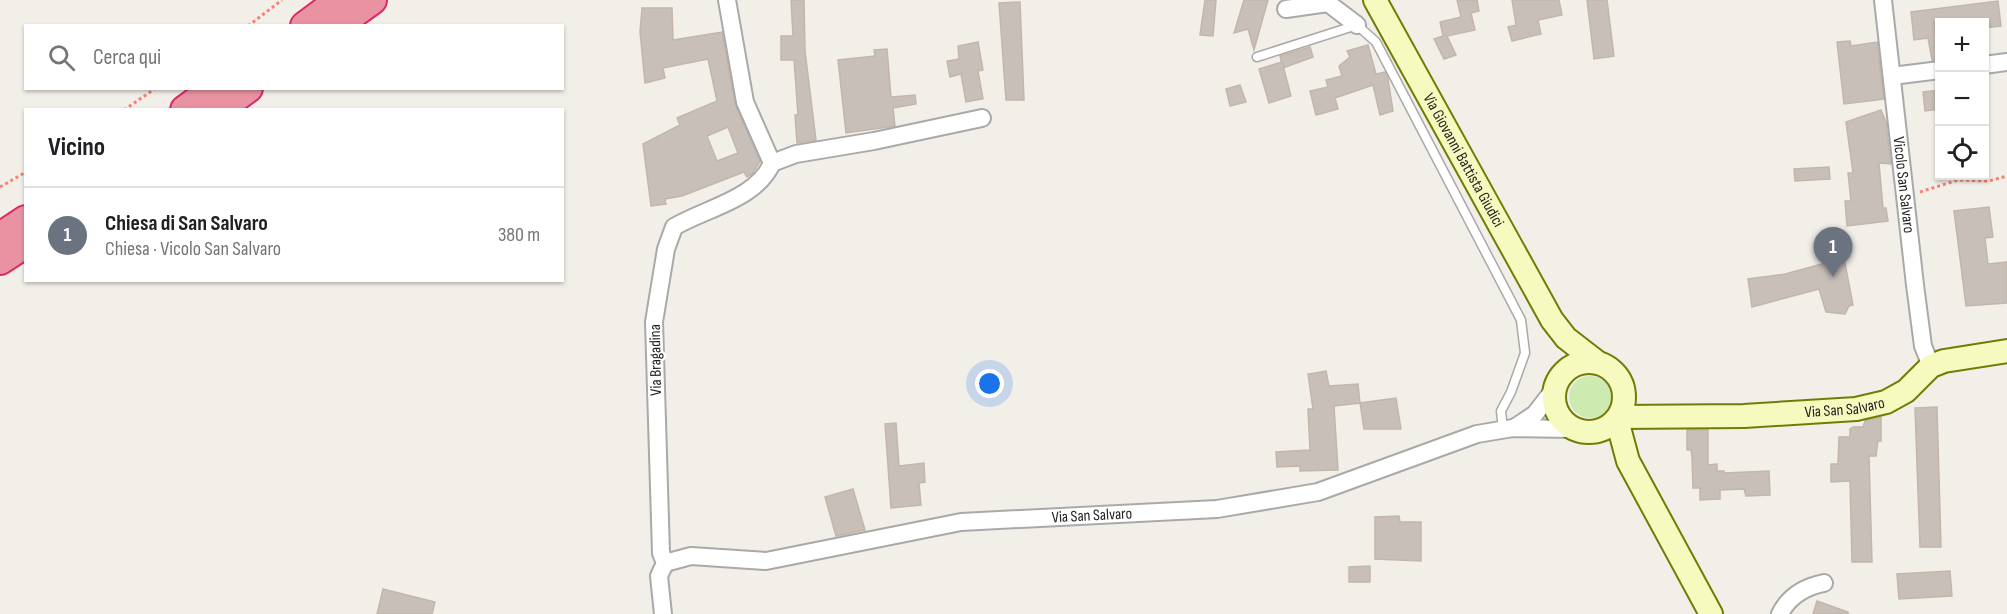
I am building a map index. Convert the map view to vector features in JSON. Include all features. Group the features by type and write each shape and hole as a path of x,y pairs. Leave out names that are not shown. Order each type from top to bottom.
{"highway":[{"path":"308,24 340,0"},
{"path":"339,24 372,0"},
{"path":"188,108 212,90"},
{"path":"221,108 245,90"},
{"path":"0,237 24,221"},
{"path":"0,260 24,244"}],"main road":[{"name":"Via Giovanni Battista Giudici","path":"1375,0 1551,320 1566,338 1597,362 1614,371 1623,387 1624,406 1618,418 1628,461 1711,614"},
{"name":"Via Giovanni Battista Giudici","path":"1551,320 1557,344 1557,383 1554,396 1558,414 1579,431 1628,461"},
{"name":"Via San Salvaro","path":"1618,418 1744,416 1856,409 1886,402 1906,391 1931,366 1962,356 2007,351"},
{"path":"1557,383 1575,365 1597,362"},
{"name":"Via San Salvaro","path":"1623,387 1650,408 1668,416"},
{"path":"1579,431 1597,432 1618,418"}],"street":[{"path":"728,0 745,102 772,163 796,154 874,141 982,118"},
{"name":"Vicolo San Salvaro","path":"1882,0 1923,346 1931,366"},
{"path":"1286,9 1326,2 1357,26"},
{"path":"1989,64 2007,62"},
{"path":"1892,76 1935,71"},
{"name":"Via Bragadina","path":"663,614 659,576 665,563 662,553 654,322 666,249 674,227 738,197 766,177 772,163"},
{"name":"Via San Salvaro","path":"1508,429 1535,414 1557,383"},
{"name":"Via San Salvaro","path":"665,563 691,556 766,561 961,522 1217,509 1318,492 1478,435 1508,429 1579,431"},
{"path":"1780,614 1784,605 1804,588 1824,583"}],"lane":[{"path":"1257,57 1357,26 1376,42 1521,320 1525,353 1512,392 1501,411 1508,429"}],"path":[{"path":"251,24 282,0"},
{"path":"127,108 153,90"},
{"path":"0,187 24,173"},
{"path":"1904,195 1958,180 1989,181 2007,176"}],"green space":[{"path":"1590,376 1605,382 1611,397 1605,412 1590,418 1575,412 1569,397 1575,382"}],"building":[{"path":"791,0 804,0 805,51 816,140 797,143 795,115 798,115 794,60 781,60 781,36 793,36"},
{"path":"1205,0 1216,0 1213,36 1200,35"},
{"path":"1244,0 1268,0 1254,50 1248,29 1234,33"},
{"path":"1457,0 1477,0 1479,11 1471,13 1475,30 1447,36 1456,55 1444,59 1434,39 1443,36 1440,22 1461,17"},
{"path":"1512,0 1559,0 1562,15 1538,20 1541,34 1512,41 1508,27 1516,25"},
{"path":"1587,0 1607,0 1614,56 1594,59"},
{"path":"1998,1 2001,26 1989,27 1989,18 1935,18 1935,60 1932,60 1928,38 1914,40 1911,12"},
{"path":"1020,2 1024,100 1006,100 999,3"},
{"path":"642,8 672,8 673,40 722,32 735,104 760,162 752,174 747,177 744,172 682,196 665,199 666,204 651,206 643,144 680,125 677,118 717,101 708,59 663,68 665,78 645,83 640,32","holes":["728,127 738,153 717,161 707,136"]},
{"path":"1850,41 1851,46 1877,42 1884,99 1844,104 1837,42"},
{"path":"978,42 983,70 978,71 983,99 966,102 961,74 950,77 947,61 959,59 958,46"},
{"path":"1368,45 1376,74 1385,72 1388,79 1393,111 1380,115 1373,85 1335,98 1338,109 1316,115 1310,91 1328,87 1326,80 1342,76 1339,66 1350,57 1347,51"},
{"path":"1310,47 1313,57 1283,68 1280,56"},
{"path":"887,49 891,97 915,95 916,104 893,108 895,126 846,133 838,60 875,56 874,50"},
{"path":"1282,62 1291,96 1269,103 1259,69"},
{"path":"1240,85 1246,102 1230,106 1226,89"},
{"path":"1935,91 1935,110 1925,111 1923,92"},
{"path":"1881,110 1886,122 1891,164 1879,163 1883,208 1886,208 1888,221 1847,226 1845,201 1851,201 1848,173 1853,173 1846,122"},
{"path":"1829,167 1830,179 1795,181 1794,169"},
{"path":"1989,207 1993,237 1985,238 1988,264 2007,262 2007,303 1966,306 1954,211"},
{"path":"1844,258 1853,305 1849,306 1845,314 1826,312 1819,289 1752,307 1748,279 1785,274"},
{"path":"1326,371 1329,386 1358,384 1360,403 1334,406 1338,470 1300,471 1300,466 1277,467 1276,452 1310,450 1308,409 1313,409 1308,374"},
{"path":"1396,398 1401,429 1364,429 1360,403"},
{"path":"1937,407 1941,547 1920,547 1915,408"},
{"path":"1881,417 1881,441 1878,441 1876,456 1869,456 1872,562 1852,562 1850,481 1831,482 1831,464 1838,464 1839,437 1850,437 1850,429 1853,427 1863,427 1865,421"},
{"path":"896,423 899,466 924,463 925,482 919,483 921,505 891,508 885,424"},
{"path":"1687,430 1708,430 1708,465 1717,464 1717,471 1724,471 1724,473 1769,471 1770,495 1746,496 1744,489 1720,490 1720,499 1700,500 1700,488 1693,488 1692,457 1691,450 1687,450"},
{"path":"853,489 865,530 836,536 825,497"},
{"path":"1399,516 1400,522 1421,522 1421,561 1375,559 1375,517"},
{"path":"1370,566 1370,582 1349,582 1349,567"},
{"path":"1950,571 1952,596 1899,599 1897,574"},
{"path":"383,589 435,602 432,614 377,614"},
{"path":"1817,601 1848,612 1848,614 1813,614"}],"place":[{"name":"Chiesa di San Salvaro","path":"1833,277"}]}
